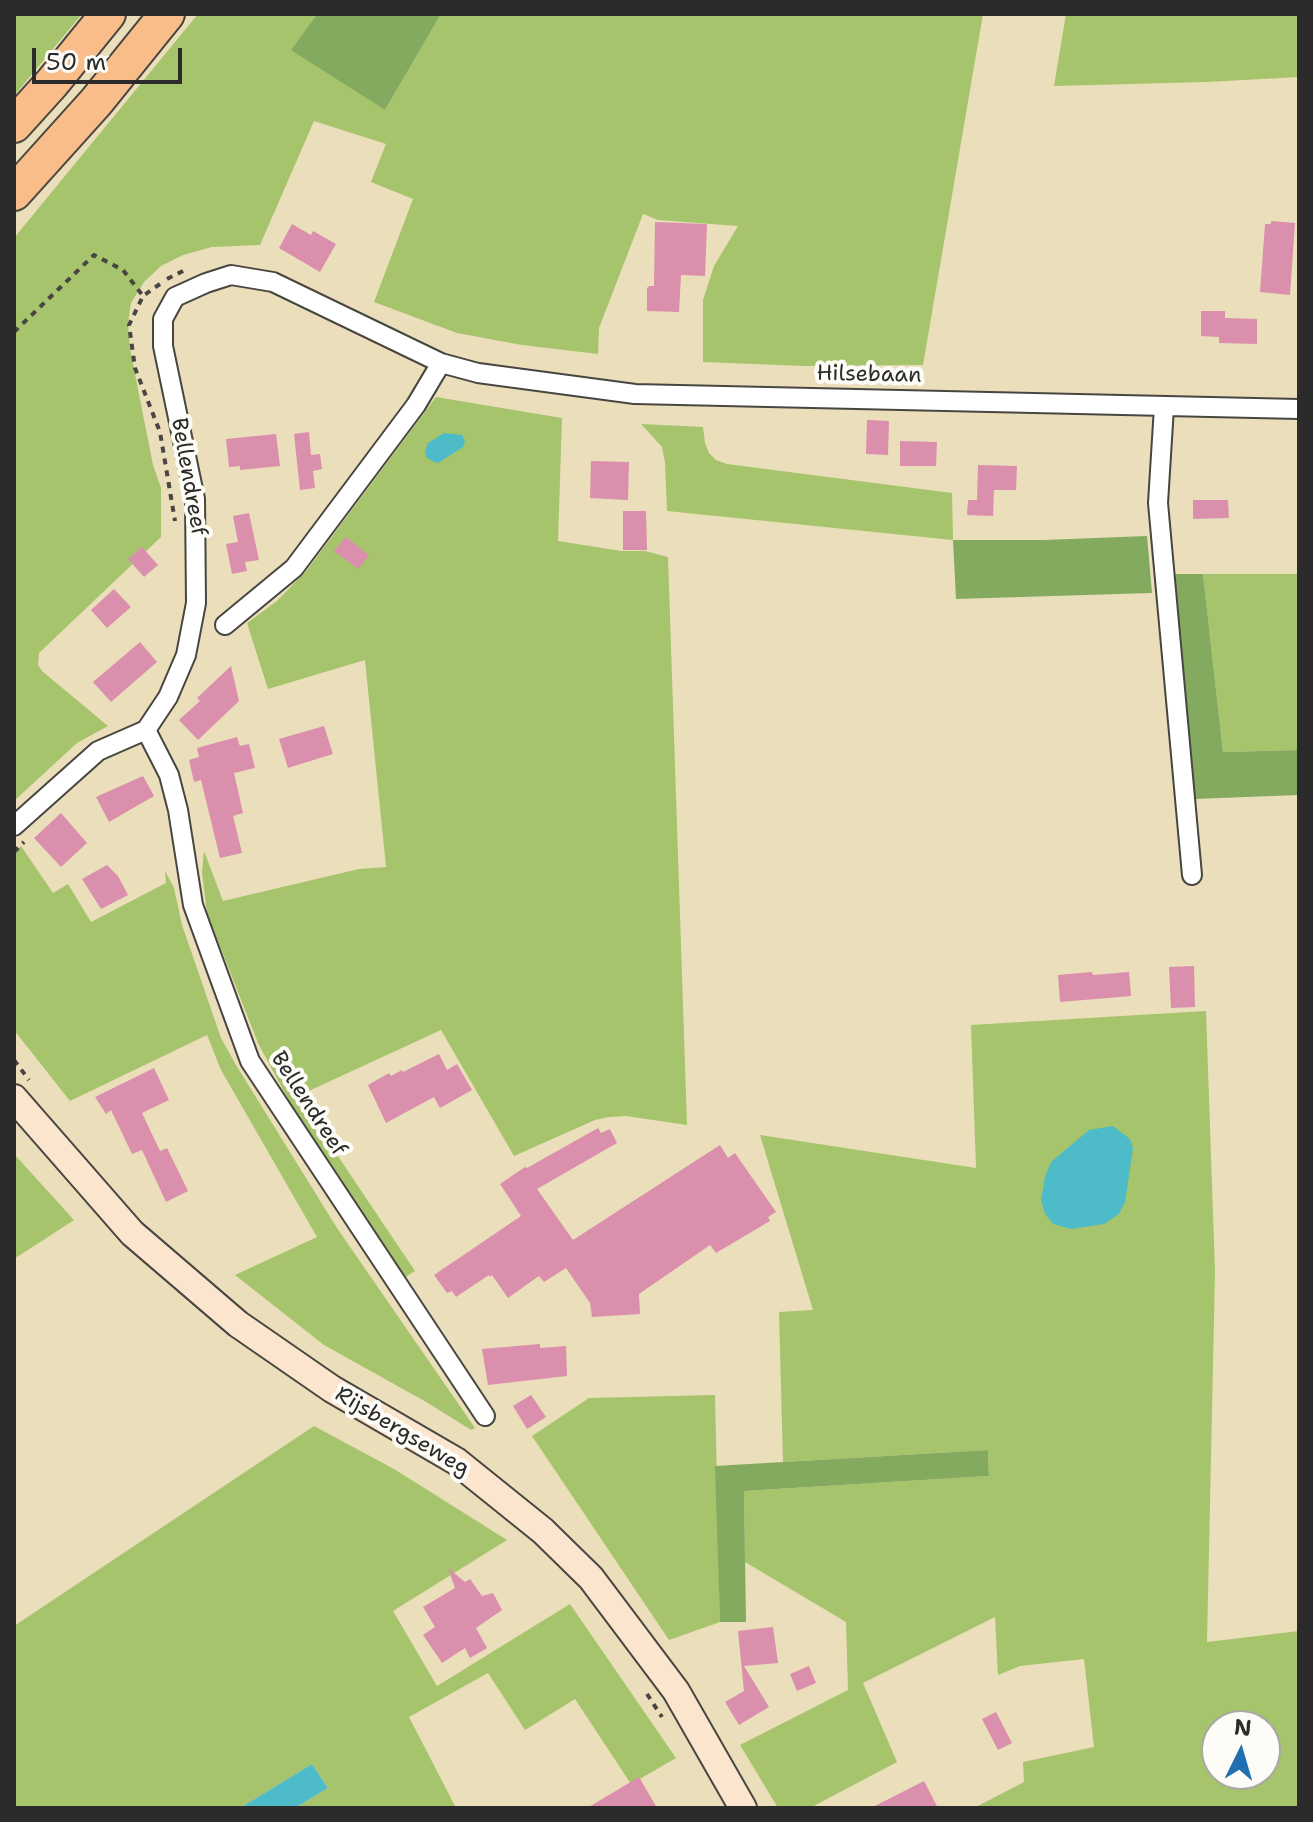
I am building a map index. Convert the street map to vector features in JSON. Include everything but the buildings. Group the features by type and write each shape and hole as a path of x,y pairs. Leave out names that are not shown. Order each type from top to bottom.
{"highway":[{"path":"14,125 108,14"},
{"path":"14,193 96,102 167,14"}],"main road":[{"name":"Rijsbergseweg","path":"14,1098 132,1233 238,1324 332,1389 456,1461 543,1531 591,1578 676,1691 743,1808"}],"street":[{"name":"Hilsebaan","path":"206,283 231,275 273,282 441,363 478,373 635,394 1299,409"},
{"name":"Bellendreef","path":"206,283 175,297 163,319 163,346 195,499 196,603 186,655 168,697 146,730 169,775 178,810 193,905 250,1061 485,1416"},
{"path":"225,625 294,568 416,405 441,363"},
{"path":"1164,407 1158,503 1192,875"},
{"path":"19,834 98,751 146,730"}],"path":[{"path":"14,332 94,255 123,270 143,296 175,273 196,266"},
{"name":"Bellendreef","path":"143,296 129,325 135,368 160,432 176,531"},
{"path":"14,852 19,834"},
{"path":"644,1689 670,1729"}],"green space":[{"path":"14,14 82,14 14,96"},
{"path":"198,14 317,14 292,49 385,110 441,14 983,14 923,365 804,366 703,362 703,300 714,266 738,226 658,220 643,214 599,328 598,354 457,333 374,302 413,199 371,182 386,144 314,121 260,245 212,247 183,255 161,266 144,282 131,303 128,323 130,349 153,465 161,488 161,537 39,653 38,665 42,671 108,726 77,743 14,801 14,238"},
{"path":"317,14 441,14 385,110 291,50"},
{"path":"1066,14 1299,14 1299,77 1054,86"},
{"path":"436,397 562,418 558,541 621,551 645,551 668,557 687,1125 626,1116 609,1117 595,1120 514,1156 441,1030 300,1095 415,1271 402,1279 311,1142 258,1043 207,913 202,872 204,851 223,901 359,869 386,867 365,660 268,689 247,623 277,601 307,570"},
{"path":"641,424 703,427 709,453 727,464 952,493 953,540 667,511 662,447"},
{"path":"1147,536 1152,593 956,599 953,540"},
{"path":"1170,574 1203,574 1223,752 1299,750 1299,795 1194,799"},
{"path":"1203,574 1299,574 1299,750 1223,752"},
{"path":"21,846 53,893 68,884 91,922 166,883 165,871 174,888 182,925 221,1038 236,1065 337,1228 475,1428 471,1430 324,1345 235,1275 317,1237 221,1070 207,1035 70,1101 14,1030 14,853"},
{"path":"1206,1011 1215,1272 1207,1642 1299,1631 1299,1808 974,1808 1024,1782 1023,1762 1094,1747 1084,1659 1020,1666 998,1675 995,1617 863,1683 897,1762 810,1808 778,1808 740,1745 848,1690 846,1622 745,1562 744,1491 989,1476 988,1450 783,1462 779,1312 813,1310 760,1135 976,1168 971,1025"},
{"path":"14,1154 74,1220 14,1259"},
{"path":"715,1395 720,1622 669,1640 532,1436 589,1398"},
{"path":"314,1426 394,1469 507,1540 393,1611 437,1686 570,1604 676,1758 631,1784 575,1699 525,1730 488,1673 409,1717 456,1808 295,1808 328,1788 312,1764 240,1808 14,1808 14,1626"},
{"path":"988,1450 989,1476 744,1491 746,1622 720,1622 715,1466"}],"water":[{"path":"444,433 462,435 465,442 463,447 438,463 427,458 425,451 428,443"},
{"path":"1113,1126 1130,1139 1133,1148 1125,1202 1119,1214 1104,1224 1071,1229 1053,1224 1045,1214 1041,1201 1051,1162 1089,1130"},
{"path":"312,1764 328,1788 295,1808 240,1808"}]}
